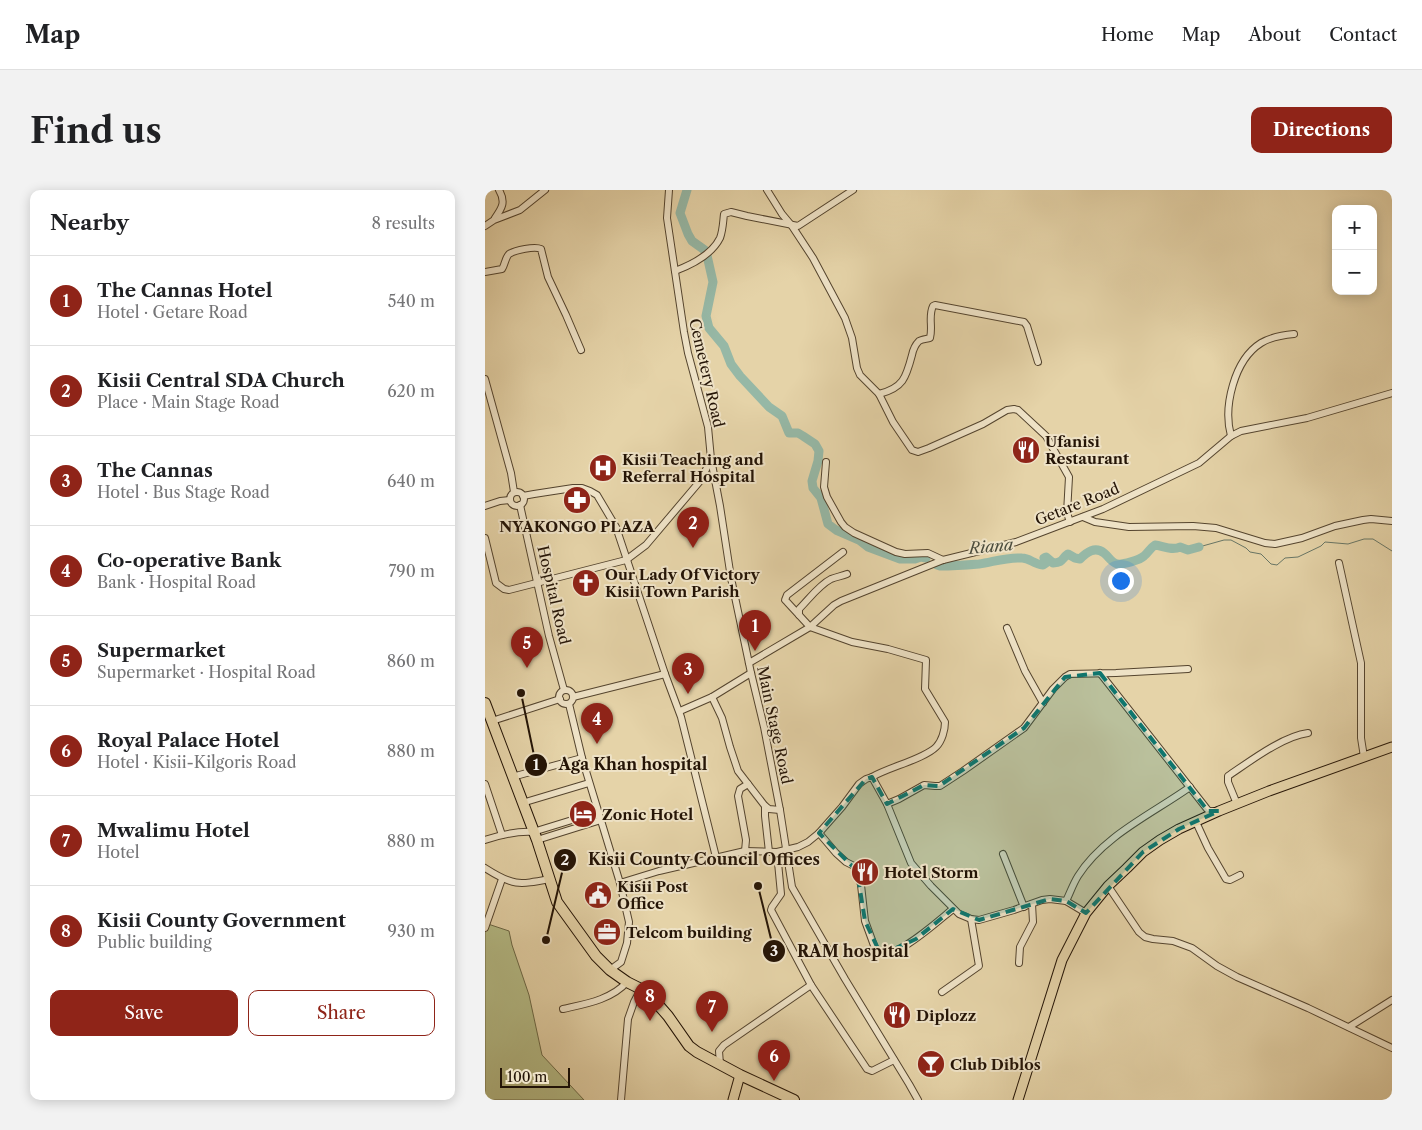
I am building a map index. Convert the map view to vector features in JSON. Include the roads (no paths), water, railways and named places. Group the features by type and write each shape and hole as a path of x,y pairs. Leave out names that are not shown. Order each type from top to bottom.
{"highway":[{"path":"485,703 532,834 550,878 557,902 596,956 610,970 659,1004 689,1046 701,1055 794,1100"}],"main road":[{"path":"1018,1100 1062,960 1086,913 1108,886 1149,848 1179,829 1219,811 1392,746"},
{"path":"733,1100 740,1075"}],"street":[{"path":"494,220 502,208 502,195 499,190"},
{"path":"485,226 494,220 520,210 545,190"},
{"name":"Cemetery Road","path":"669,190 667,218 675,271 688,353 708,427 711,459"},
{"path":"767,190 813,258 845,318 852,338 860,375 879,394 897,429 912,450 915,452 929,448 983,424 1007,410 1019,410 1046,436 1069,477 1067,513 1071,522"},
{"path":"675,271 697,260 717,242 721,236 724,214 727,212 792,226 800,225 853,190"},
{"path":"485,272 504,268 507,257 510,254 517,251 541,248 548,277 567,315 581,350"},
{"path":"879,394 893,390 901,384 908,372 916,345 920,341 930,338 930,317 933,306 1023,322 1027,326 1038,362"},
{"path":"1231,436 1228,418 1230,400 1236,377 1246,357 1253,349 1269,339 1295,334"},
{"path":"485,379 488,406 511,473 514,492 510,500"},
{"name":"Getare Road","path":"749,662 809,627 841,601 943,560 1016,542 1083,517 1199,463 1231,436 1249,429 1293,421 1392,393"},
{"path":"485,538 496,583 500,587 509,590 627,560 646,545 701,480 711,459"},
{"name":"Main Stage Road","path":"711,459 731,578 780,810 792,887 845,980 918,1100"},
{"path":"826,462 824,487 827,497 845,527 896,552 905,554 928,553 943,560"},
{"path":"523,496 573,488 590,491 597,495 616,527 679,711 716,857"},
{"path":"514,492 519,492 523,496"},
{"path":"510,500 514,505 520,505 523,501 523,496"},
{"path":"485,506 510,500"},
{"name":"Hospital Road","path":"520,505 537,583 564,690"},
{"path":"1083,517 1095,522 1129,527 1193,526 1216,528 1265,543 1275,544 1302,538 1335,526 1363,520 1392,521"},
{"path":"619,883 659,871 745,851 773,852 798,847 819,833 866,778 930,752 935,748 941,739 945,722 925,689 926,660 888,649 852,642 809,627 785,600 787,594 843,552"},
{"path":"1339,563 1361,663 1361,738 1364,757"},
{"path":"799,615 799,609 825,583 847,574"},
{"path":"1007,628 1025,671 1043,704"},
{"path":"887,804 924,785 940,786 1025,728 1053,689 1065,677 1076,673 1116,673 1188,668"},
{"path":"679,711 712,697 751,673"},
{"path":"1100,673 1173,768 1209,811 1219,811"},
{"path":"573,696 665,674"},
{"path":"560,699 560,694 564,690 570,691 573,696 569,704 582,758 629,922 626,948 621,962 610,970"},
{"path":"712,697 722,718 729,747 738,771 765,806 769,809 780,810"},
{"path":"560,699 563,703 569,704"},
{"path":"492,721 560,699"},
{"path":"1237,804 1227,782 1228,776 1254,758 1278,745 1299,735 1308,734"},
{"path":"512,777 582,758"},
{"path":"872,777 887,804 911,863 959,914 979,920 1049,899 1066,901 1086,913"},
{"path":"522,803 589,783"},
{"path":"485,784 503,835"},
{"path":"745,851 746,840 738,796 739,790 747,784"},
{"path":"1066,901 1078,876 1097,853 1129,827 1190,787"},
{"path":"765,806 765,816 781,894 771,910 811,985 867,1069 872,1071 895,1060"},
{"path":"532,834 598,812"},
{"path":"485,840 503,835 532,834 601,820"},
{"path":"1196,822 1226,879 1229,880 1239,875"},
{"path":"819,833 836,853 857,871 861,885 865,921 878,954 886,954 905,946 953,909"},
{"path":"1003,854 1024,907"},
{"path":"485,868 502,879 516,883 527,884 550,878"},
{"path":"485,928 502,879"},
{"path":"1108,886 1139,932 1145,937 1181,943 1231,975 1392,1048"},
{"path":"1019,963 1020,947 1033,922 1032,904"},
{"path":"942,992 979,966 971,919"},
{"path":"563,1009 593,1002 617,992 627,982"},
{"path":"720,1064 719,1051 724,1045 811,985"},
{"path":"621,1100 628,1018 641,990"},
{"path":"1349,1027 1392,1000"}],"waterway":[{"name":"Riana","path":"687,190 680,213 692,241 706,251 713,282 706,316 709,328 724,346 731,364 740,376 769,407 782,416 789,433 798,433 815,444 819,451 812,481 813,488 821,498 828,524 836,530 859,540 868,547 900,559 926,558"},
{"name":"Riana","path":"1199,547 1231,540 1250,552 1261,554 1271,564 1277,565 1285,558 1298,557 1321,546 1325,542 1348,544 1364,539 1373,539 1392,551"},
{"name":"Riana","path":"937,565 979,564 1016,558 1025,558 1043,565 1046,563 1044,558 1046,557 1053,563 1057,563 1068,554 1080,559 1088,552 1094,550 1101,551 1113,562 1119,564 1142,558 1155,545 1171,548 1180,547 1188,550 1199,547"}],"place":[{"name":"Ufanisi Restaurant","path":"1026,450"},
{"name":"Kisii Teaching and Referral Hospital","path":"603,468"},
{"name":"NYAKONGO PLAZA","path":"577,500"},
{"name":"Kisii Central SDA Church","path":"693,548"},
{"name":"Our Lady Of Victory Kisii Town Parish","path":"586,583"},
{"name":"The Cannas Hotel","path":"755,651"},
{"name":"Supermarket","path":"527,668"},
{"name":"Aga Khan hospital","path":"521,693"},
{"name":"The Cannas","path":"688,694"},
{"name":"Co-operative Bank","path":"597,744"},
{"name":"Zonic Hotel","path":"583,814"},
{"name":"Hotel Storm","path":"865,872"},
{"name":"RAM hospital","path":"758,886"},
{"name":"Kisii Post Office","path":"598,895"},
{"name":"Telcom building","path":"607,932"},
{"name":"Kisii County Council Offices","path":"546,940"},
{"name":"Diplozz","path":"897,1015"},
{"name":"Kisii County Government","path":"650,1021"},
{"name":"Mwalimu Hotel","path":"712,1032"},
{"name":"Club Diblos","path":"931,1064"},
{"name":"Royal Palace Hotel","path":"774,1081"}]}
